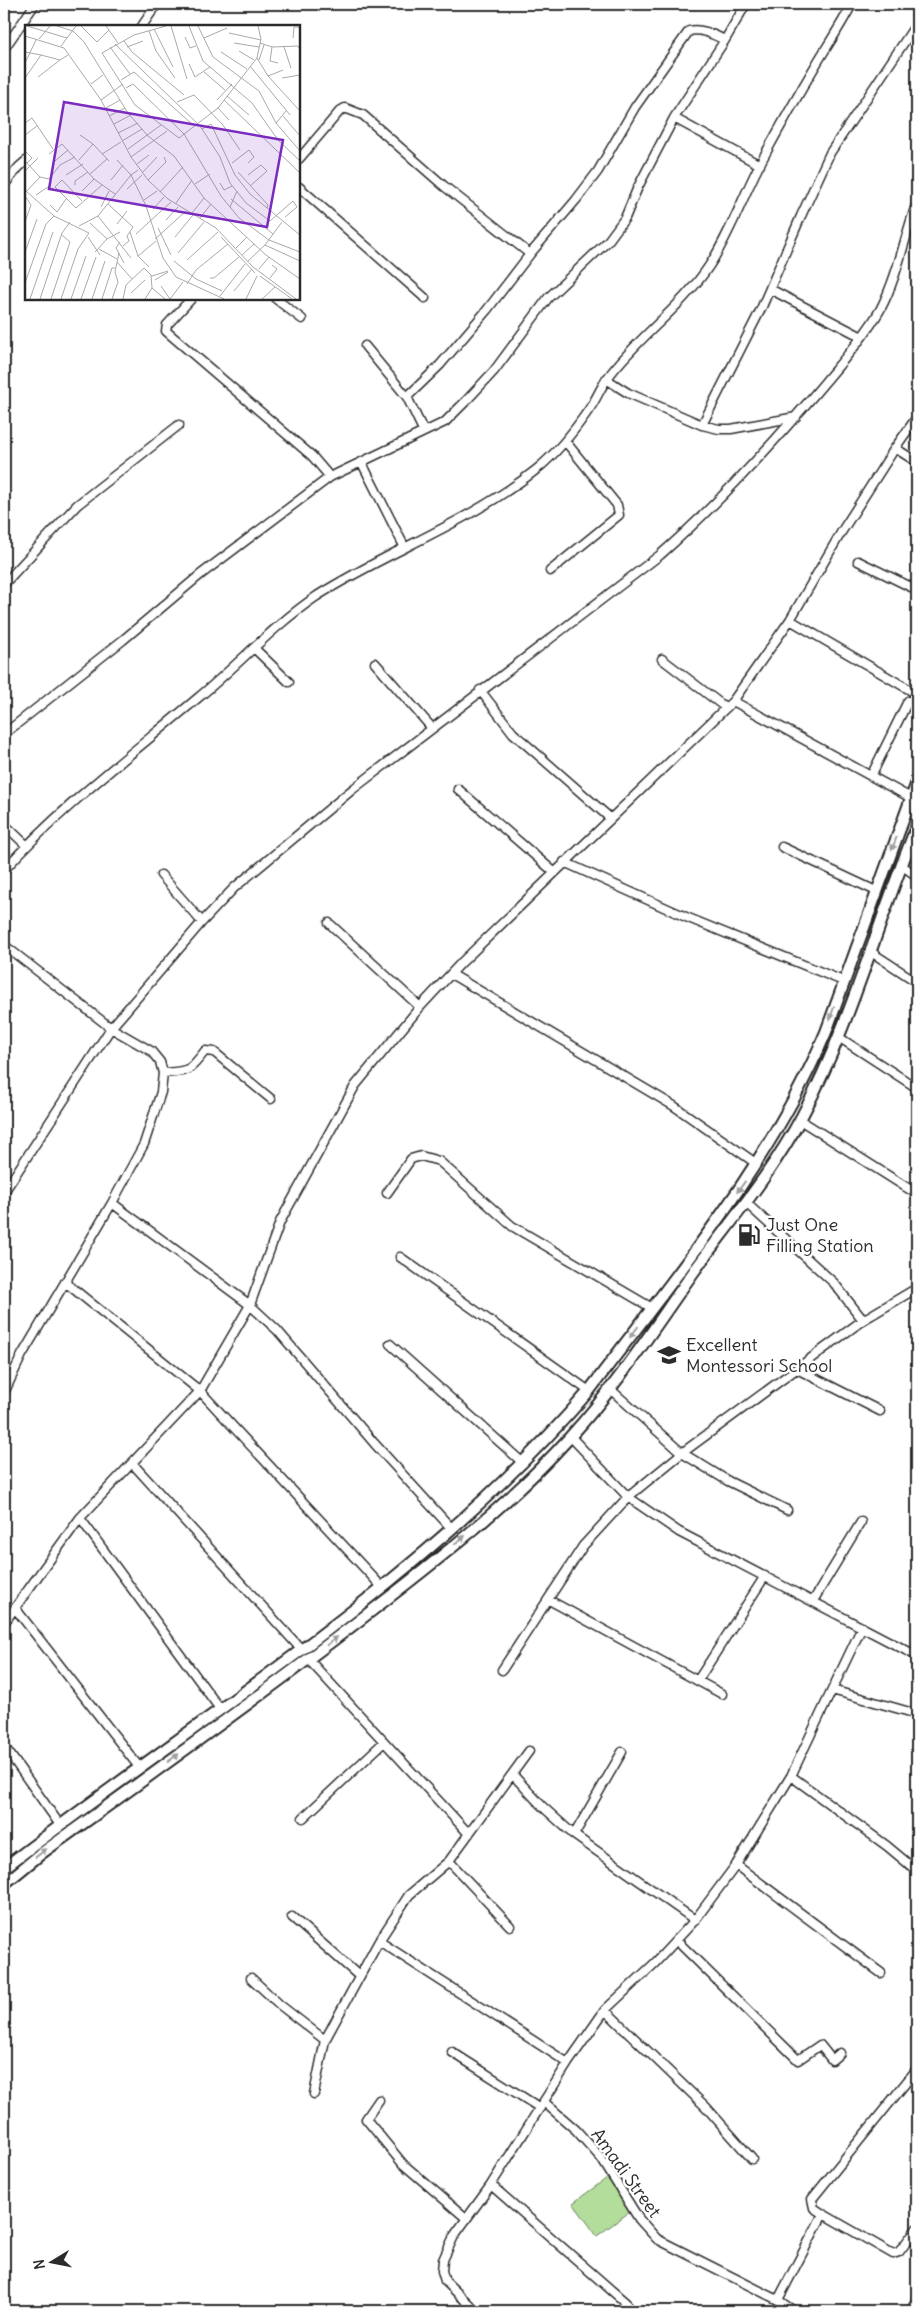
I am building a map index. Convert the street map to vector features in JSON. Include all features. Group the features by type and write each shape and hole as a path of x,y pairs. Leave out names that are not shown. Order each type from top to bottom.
{"main road":[{"path":"4,1868 382,1587 452,1529 523,1463 589,1392 758,1164 810,1071 917,782"},
{"path":"4,1884 42,1853 309,1660 464,1537 523,1484 570,1437 610,1388 745,1202 800,1120 840,1038 901,865 917,826"}],"street":[{"path":"4,49 35,4"},
{"path":"143,25 157,4"},
{"path":"4,734 123,640 200,575 330,477 445,422 494,371 548,298 608,241 625,218 638,187 674,118 746,4"},
{"path":"4,870 26,845 290,615 346,578 404,546 465,518 488,504 539,467 565,441 591,407 606,379 633,346 693,287 709,266 732,226 760,165 852,4"},
{"path":"702,425 770,289 830,153 917,23"},
{"path":"407,397 440,365 482,317 530,254 598,171 635,108 689,31 707,32 725,40"},
{"path":"300,158 340,111 345,108 350,109 363,115 444,186 530,254"},
{"path":"674,118 760,165"},
{"path":"4,185 19,166 25,162"},
{"path":"300,189 425,298"},
{"path":"4,1192 111,1028 202,922 249,876 353,789 480,690 660,555 686,532 796,417 862,337 879,310 892,282 917,202"},
{"path":"770,289 862,337"},
{"path":"189,300 167,325 166,332 312,456 330,477"},
{"path":"277,300 302,319"},
{"path":"365,346 407,397 424,432"},
{"path":"606,379 628,393 702,425 719,429 731,429 796,417"},
{"path":"4,1623 80,1518 200,1391 250,1305 280,1222 355,1086 451,974 564,862 733,702 790,620 842,531 917,417"},
{"path":"4,584 77,505 179,425"},
{"path":"550,571 619,515 617,505 565,441"},
{"path":"895,448 917,462"},
{"path":"362,462 404,546"},
{"path":"858,561 917,590"},
{"path":"790,620 917,694"},
{"path":"254,648 289,682"},
{"path":"662,659 726,708"},
{"path":"375,663 432,728"},
{"path":"480,690 513,733 610,818"},
{"path":"871,776 908,701"},
{"path":"733,702 911,798"},
{"path":"458,789 554,872"},
{"path":"4,824 26,845"},
{"path":"782,847 876,891"},
{"path":"564,862 686,917 843,981"},
{"path":"901,865 917,876"},
{"path":"161,875 202,922"},
{"path":"329,923 420,1008"},
{"path":"4,1393 22,1355 112,1203 144,1144 161,1092 163,1073 160,1062 151,1051 111,1028 5,950"},
{"path":"871,952 917,982"},
{"path":"451,974 674,1106 758,1164"},
{"path":"840,1038 917,1088"},
{"path":"163,1073 186,1071 208,1050 214,1052 271,1099"},
{"path":"800,1120 917,1194"},
{"path":"387,1193 411,1159 421,1156 439,1161 512,1226 652,1308"},
{"path":"745,1202 834,1284 863,1320"},
{"path":"112,1203 250,1305 277,1330 374,1443 452,1529"},
{"path":"400,1257 589,1392"},
{"path":"65,1282 200,1391 382,1587"},
{"path":"502,1670 550,1600 583,1546 628,1497 682,1453 863,1320 917,1288"},
{"path":"390,1344 523,1463"},
{"path":"797,1370 880,1412"},
{"path":"610,1388 682,1453 728,1482 787,1510"},
{"path":"570,1437 628,1497 679,1532 917,1656"},
{"path":"132,1463 301,1649"},
{"path":"80,1518 220,1708"},
{"path":"813,1602 861,1522"},
{"path":"698,1680 765,1576"},
{"path":"550,1600 722,1694"},
{"path":"15,1608 139,1768"},
{"path":"476,2311 445,2280 442,2271 443,2260 454,2236 491,2185 568,2063 605,2010 695,1920 736,1865 791,1776 862,1627"},
{"path":"309,1660 469,1834"},
{"path":"832,1690 917,1714"},
{"path":"303,1818 384,1742"},
{"path":"4,1746 60,1825"},
{"path":"314,2094 326,2040 378,1940 409,1895 449,1861 513,1776 529,1751"},
{"path":"574,1835 622,1752"},
{"path":"513,1776 574,1835 695,1920"},
{"path":"791,1776 887,1846 917,1871"},
{"path":"449,1861 510,1926"},
{"path":"736,1865 881,1974"},
{"path":"292,1917 359,1976"},
{"path":"378,1940 568,2063"},
{"path":"676,1940 798,2060 820,2045 832,2060 840,2053"},
{"path":"251,1978 280,2005 326,2040"},
{"path":"605,2010 706,2107 752,2159"},
{"name":"Amadi Street","path":"452,2052 542,2105 576,2130 601,2158 639,2219 657,2239 778,2300 794,2311"},
{"path":"917,2069 812,2199 814,2208 893,2254 899,2252 917,2228"},
{"path":"380,2100 366,2119 403,2164 466,2218"},
{"path":"491,2185 626,2303"},
{"path":"778,2300 823,2214"},
{"path":"911,2311 917,2298"}],"green space":[{"path":"607,2178 631,2211 597,2236 573,2203"}],"place":[{"name":"Just One Filling Station","path":"749,1235"},
{"name":"Excellent Montessori School","path":"669,1355"}]}
